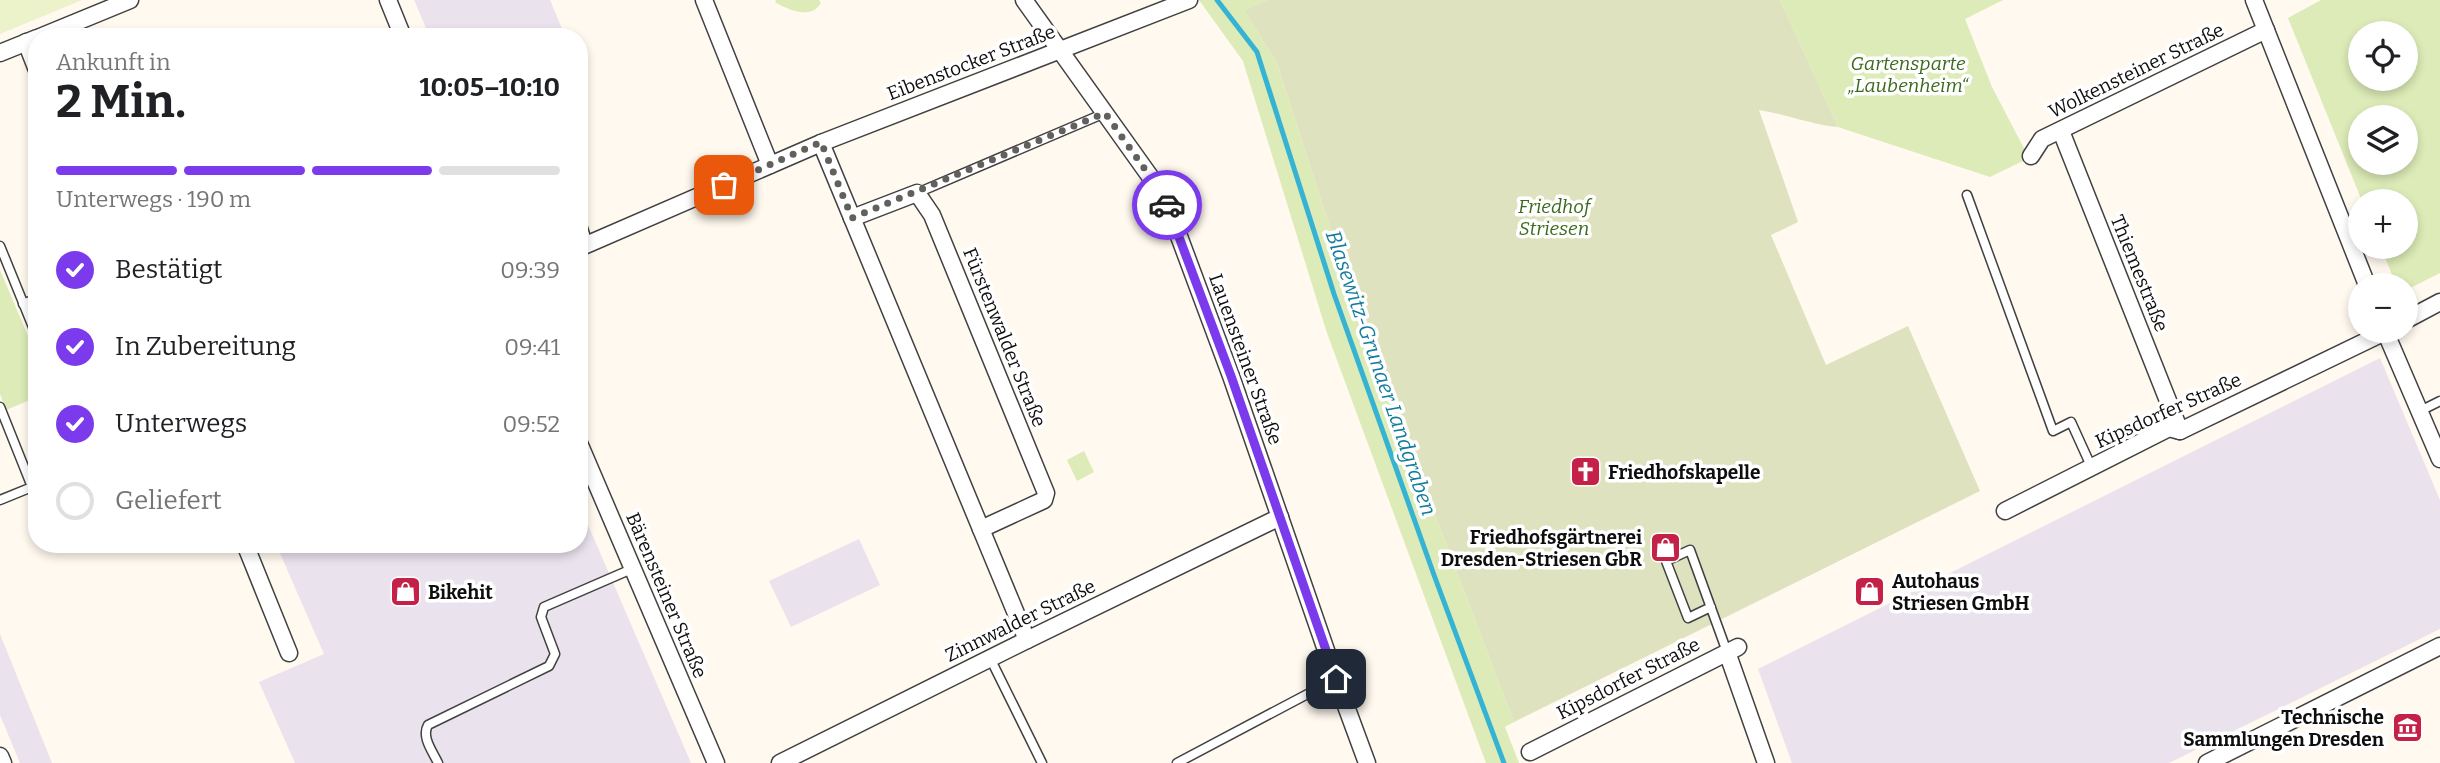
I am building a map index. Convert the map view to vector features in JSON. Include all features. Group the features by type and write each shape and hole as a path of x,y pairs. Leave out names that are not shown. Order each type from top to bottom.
{"street":[{"path":"61,28 130,0"},
{"path":"704,0 769,165"},
{"name":"Lauensteiner Straße","path":"1024,0 1164,196 1231,376 1367,763"},
{"name":"Eibenstocker Straße","path":"588,244 821,142 1189,0"},
{"path":"2254,0 2362,273"},
{"path":"390,1 400,28"},
{"name":"Wolkensteiner Straße","path":"2031,156 2042,139 2266,30"},
{"path":"0,53 28,41"},
{"name":"Thiemestraße","path":"2061,131 2180,431"},
{"path":"821,142 1027,639"},
{"path":"852,218 918,193"},
{"name":"Fürstenwalder Straße","path":"918,193 932,215 1046,494 1044,500 981,529"},
{"path":"2418,314 2440,302"},
{"name":"Kipsdorfer Straße","path":"2005,511 2169,428 2180,431 2361,343"},
{"path":"2391,343 2440,459"},
{"name":"Bärensteiner Straße","path":"588,463 716,763"},
{"name":"Zinnwalder Straße","path":"780,763 1027,639 1280,517"},
{"path":"249,553 289,653"},
{"path":"2207,763 2440,646"},
{"path":"1737,647 1766,763"},
{"name":"Kipsdorfer Straße","path":"1530,752 1737,647"},
{"path":"0,756 3,763"}],"lane":[{"path":"918,193 1105,113"},
{"path":"1967,195 2053,431 2071,422 2091,466"},
{"path":"0,246 28,316"},
{"path":"23,304 28,302"},
{"path":"2420,411 2440,401"},
{"path":"0,407 28,466"},
{"path":"0,500 28,489"},
{"path":"1711,607 1688,618 1666,561 1690,550 1711,607 1737,647"},
{"path":"438,763 426,736 428,726 549,666 555,654 541,617 544,607 634,568"},
{"path":"990,658 1042,763"},
{"path":"1177,763 1336,679"}],"shaded area":[{"path":"414,0 550,0 562,28 426,28"},
{"path":"2380,358 2440,500 2440,629 2169,763 1792,763 1758,669"},
{"path":"588,525 691,763 295,763 259,682 324,654 280,553 588,553"},
{"path":"859,539 880,585 791,627 769,581"},
{"path":"0,634 52,763 20,763 0,715"}],"green space":[{"path":"0,0 82,0 0,34"},
{"path":"776,0 819,0 821,3 811,11 799,12 780,5"},
{"path":"1199,0 1267,0 1244,10 1277,63 1354,302 1514,722 1505,727 1519,763 1486,763 1327,333 1243,61"},
{"name":"Friedhof Striesen","path":"1267,0 1780,0 1838,127 1759,110 1798,222 1771,235 1826,365 1908,326 1980,491 1514,722 1354,302 1277,63 1244,10"},
{"name":"Gartensparte „Laubenheim“","path":"1780,0 2003,0 1965,19 1992,87 2029,158 1990,177 1838,127"},
{"path":"2321,0 2440,0 2440,273 2418,284 2418,273 2391,273 2386,259 2418,259 2418,189 2357,189 2351,175 2418,175 2418,105 2348,105 2348,166 2288,18"},
{"path":"0,270 28,336 28,401 6,410 0,394"},
{"path":"1084,451 1094,472 1077,481 1067,460"}],"waterway":[{"name":"Blasewitz‐Grunaer Landgraben","path":"1217,0 1257,52 1334,294 1504,763"}],"way so far":[{"path":"724,185 821,142 852,218 918,193 1105,113 1164,196 1167,205"}],"place":[{"name":"Friedhofskapelle","path":"1585,472"},
{"name":"Friedhofsgärtnerei Dresden-Striesen GbR","path":"1665,548"},
{"name":"Bikehit","path":"405,592"},
{"name":"Autohaus Striesen GmbH","path":"1869,592"},
{"name":"Technische Sammlungen Dresden","path":"2407,728"}],"route":[{"path":"1167,205 1231,376 1336,679"}]}
